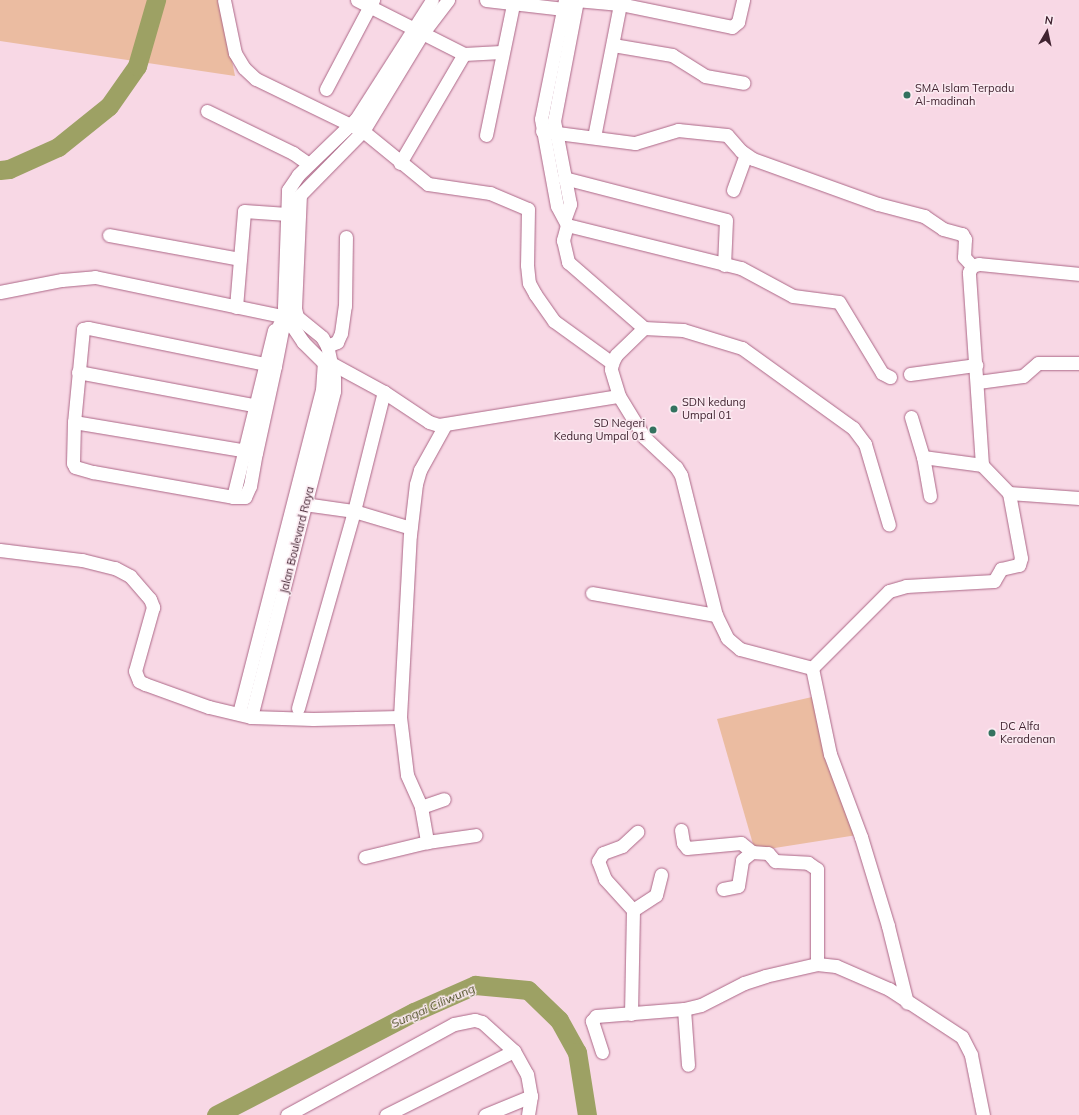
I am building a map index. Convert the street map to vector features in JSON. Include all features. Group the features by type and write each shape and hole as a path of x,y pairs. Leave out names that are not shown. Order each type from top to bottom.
{"street":[{"path":"224,0 235,53 244,68 256,79 363,131 400,163 428,184 490,193 528,209 527,265 529,283 554,322 612,363"},
{"path":"356,0 371,3 417,31 464,54 501,52"},
{"path":"291,219 306,188 363,131 432,0"},
{"path":"448,0 417,31 350,124 295,178 286,195 291,219 287,317 303,342 326,362 384,392 429,422 445,425 618,396"},
{"path":"486,0 572,3 621,2 732,27 738,22 743,0"},
{"path":"486,135 501,52 514,2"},
{"path":"594,137 621,2"},
{"path":"326,89 371,3"},
{"path":"572,3 541,119 557,206 566,221 747,271 784,293 839,302 882,373 890,377"},
{"path":"572,3 556,107 555,134 570,204 563,240 568,262 644,328 683,330 742,348 854,428 865,444 889,525"},
{"path":"612,45 672,55 705,76 743,83"},
{"path":"400,163 464,54"},
{"path":"207,112 293,153 309,164"},
{"path":"542,131 555,134 594,137 635,143 678,130 723,133 731,137 746,155 814,182 924,216 942,229 962,234 965,239 964,257 972,266"},
{"path":"733,190 746,155"},
{"path":"295,178 306,188"},
{"path":"564,178 726,220 724,265"},
{"path":"236,306 244,211 291,219"},
{"path":"109,235 240,259"},
{"path":"0,292 62,280 94,277 287,317 297,316 322,337 327,346 337,342 341,333 345,306 346,237"},
{"path":"982,465 978,382 969,272 972,266 979,264 1079,274"},
{"path":"270,364 88,328 81,333 72,458 75,467 242,498 247,494 251,452 270,364 274,328 287,317"},
{"path":"644,328 616,355 612,363 611,370 618,396 644,437 672,463 681,475 716,615 727,638 740,649 812,668"},
{"name":"Jalan Boulevard Raya","path":"245,715 300,504 334,391 334,378 326,362 327,346"},
{"path":"978,382 1023,376 1040,362 1079,363"},
{"path":"910,374 976,365"},
{"path":"78,372 260,407"},
{"path":"298,708 354,511 384,392"},
{"path":"911,417 923,457 930,496"},
{"path":"74,422 251,452"},
{"path":"427,842 421,807 407,775 400,717 411,528 420,470 445,425"},
{"path":"812,668 889,591 906,586 994,581 1001,569 1019,565 1021,558 1009,493 982,465 923,457"},
{"path":"1009,493 1079,498"},
{"path":"300,504 354,511 411,528"},
{"path":"0,550 82,560 123,571 150,599 153,607 136,660 134,671 138,681 209,707 245,715 313,719 400,717"},
{"path":"592,593 716,615"},
{"path":"812,668 830,754 861,837 888,926 907,1003"},
{"path":"421,807 444,799"},
{"path":"681,830 683,843 687,848 741,843 752,852"},
{"path":"631,1014 632,910 605,879 598,861 603,853 622,846 638,832"},
{"path":"365,856 427,842 476,835"},
{"path":"723,889 738,886 742,860 752,852 768,852 775,861 808,863 817,869 817,964"},
{"path":"632,910 656,895 661,875"},
{"path":"602,1052 592,1019 607,1015 684,1009 701,1005 744,983 817,964 836,966 889,990 907,1003 956,1032 966,1042 983,1115"},
{"path":"684,1009 688,1065"},
{"path":"287,1115 308,1110 466,1020 482,1022 514,1051 527,1074 531,1096 528,1115"},
{"path":"386,1115 408,1110 514,1051"},
{"path":"485,1115 531,1096"}],"shaded area":[{"path":"0,0 220,0 235,76 0,41"},
{"path":"812,697 857,835 755,851 717,719"}],"waterway":[{"name":"Sungai Ciliwung","path":"0,170 9,169 58,147 109,106 137,66 156,0"},
{"name":"Sungai Ciliwung","path":"216,1115 414,1012 475,985 528,990 559,1020 577,1052 587,1115"}],"place":[{"name":"SMA Islam Terpadu Al-madinah","path":"907,95"},
{"name":"SDN kedung Umpal 01","path":"674,409"},
{"name":"SD Negeri Kedung Umpal 01","path":"653,430"},
{"name":"DC Alfa Keradenan","path":"992,733"}]}
